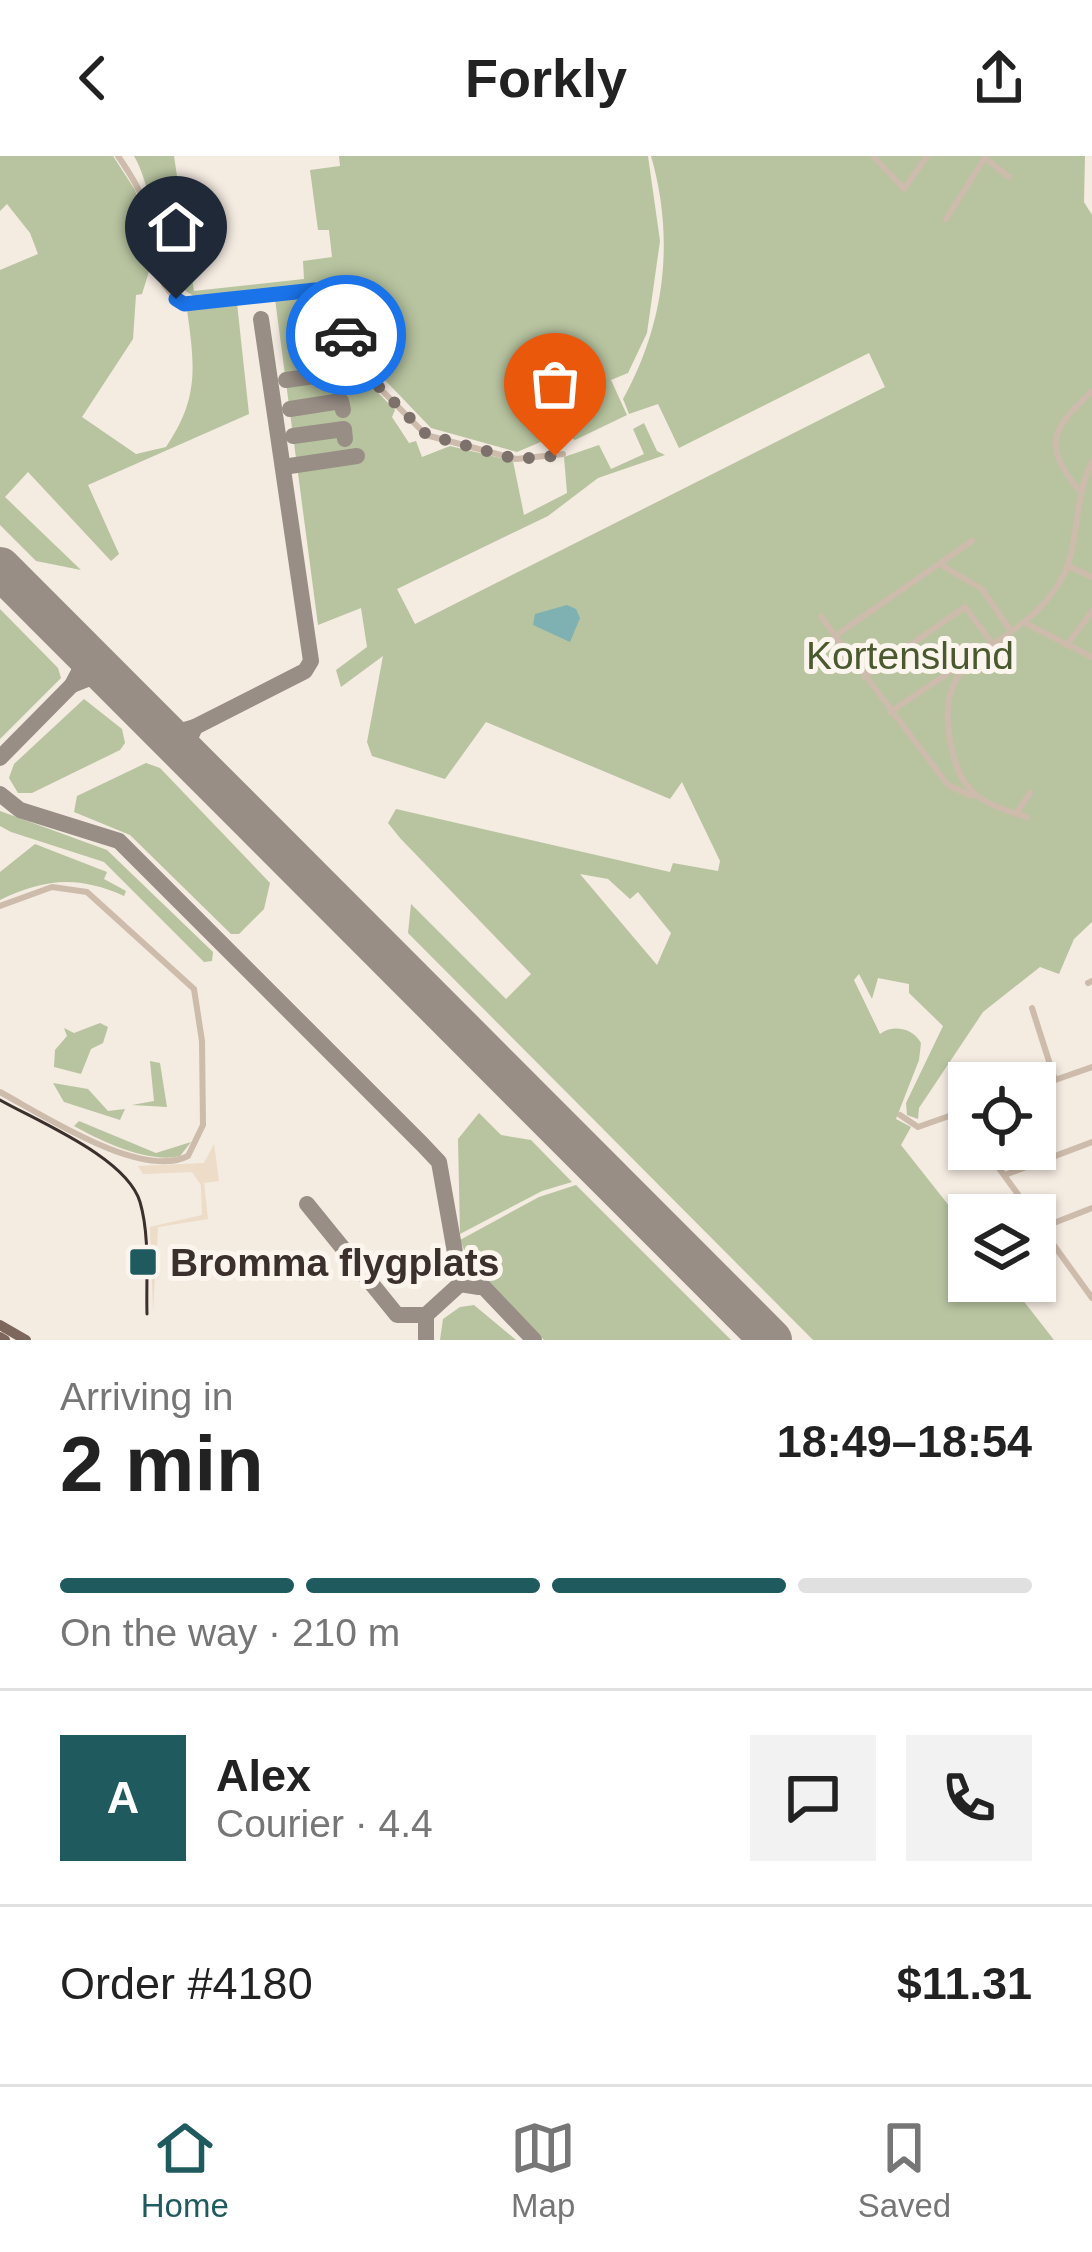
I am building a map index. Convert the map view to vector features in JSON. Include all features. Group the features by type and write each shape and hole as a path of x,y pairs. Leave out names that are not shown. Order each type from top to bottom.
{"main road":[{"path":"1,1331 26,1340"}],"street":[{"path":"118,156 150,219 158,274 176,299 184,304 320,292 340,313 349,357 427,435 516,459 563,454"},
{"path":"873,156 904,189 927,156"},
{"path":"946,219 984,157 1009,177"},
{"path":"1078,489 1054,456 1054,441 1070,412 1092,391"},
{"path":"890,712 1023,622 1058,586 1068,566 1078,489 1092,462"},
{"path":"835,636 972,541"},
{"path":"939,565 982,590 1010,630"},
{"path":"1068,566 1092,577"},
{"path":"864,676 965,607 992,643"},
{"path":"1067,645 1092,611"},
{"path":"821,617 948,784 1027,817"},
{"path":"1023,622 1092,657"},
{"path":"962,664 951,685 946,730 957,771 975,797"},
{"path":"1016,814 1030,793"},
{"path":"0,906 52,887 87,892 194,989 203,1125 188,1156 168,1163 91,1142 0,1092"},
{"path":"1032,1008 1049,1062"},
{"path":"1056,1080 1092,1067"},
{"path":"900,1115 918,1126 948,1116"},
{"path":"1005,1175 1092,1142"},
{"path":"1001,1170 1018,1194"},
{"path":"1056,1222 1092,1208"},
{"path":"1056,1249 1092,1298"}],"green space":[{"path":"0,156 113,156 135,190 151,265 142,294 136,295 133,339 82,417 136,454 166,447 184,413 193,365 187,310 237,303 249,414 88,485 119,554 111,561 28,472 5,497 81,570 36,561 0,525 0,270 38,254 30,233 7,204 0,211"},
{"path":"134,156 174,156 194,291 304,279 303,261 332,257 329,230 318,230 310,170 340,166 339,156 648,156 660,241 647,333 628,373 611,380 627,415 575,440 562,433 517,452 431,428 358,352 351,312 326,284 199,297 186,291 167,260"},
{"name":"Kortenslund","path":"651,156 1085,156 1084,202 1092,215 1092,922 1074,939 1059,974 1040,967 983,1012 919,1108 918,1119 907,1115 906,1103 943,1026 909,993 909,984 878,978 872,999 859,974 854,980 880,1034 902,1029 921,1043 896,1119 911,1127 901,1145 948,1204 948,1302 1024,1302 1054,1340 813,1340 408,933 411,904 506,999 531,974 400,838 388,823 396,809 670,872 673,863 718,871 720,861 682,782 670,799 486,722 445,779 372,756 367,742 383,656 341,687 336,670 367,647 361,608 318,625 275,299 315,294 338,317 345,359 395,410 392,417 409,443 416,441 422,457 450,446 513,461 524,515 567,493 564,457 599,445 611,469 644,454 633,429 644,423 657,451 665,455 598,478 548,516 397,589 415,624 885,387 869,353 679,448 658,404 629,414 623,399 657,311 663,218","holes":["580,874 608,879 630,899 638,892 671,933 657,965"]},
{"path":"0,609 58,668 61,678 0,739"},
{"path":"84,699 122,729 125,743 120,750 32,793 18,793 9,778 14,764"},
{"path":"146,763 160,768 270,883 264,909 239,934 231,934 130,835 74,812 77,796"},
{"path":"0,811 107,850 213,952 212,961 204,962 104,862 11,832 0,826"},
{"path":"35,844 107,872 104,879 126,891 124,896 61,882 0,900 0,872"},
{"path":"100,1023 108,1027 103,1043 91,1049 81,1074 54,1067 55,1050 67,1036 64,1028 74,1033"},
{"path":"150,1061 160,1063 167,1107 132,1105 154,1101"},
{"path":"53,1083 88,1089 108,1111 125,1109 120,1120 64,1102"},
{"path":"479,1113 501,1135 531,1140 572,1182 542,1191 460,1234 458,1139"},
{"path":"79,1121 156,1153 191,1142 180,1156 154,1157 98,1138 74,1126"},
{"path":"576,1185 731,1340 544,1340 471,1267 460,1240 539,1197"},
{"path":"474,1305 516,1340 440,1340 443,1319 460,1307"}],"shaded area":[{"path":"214,1144 219,1181 204,1183 208,1219 158,1227 153,1311 150,1227 202,1215 201,1185 192,1172 143,1174 138,1166 204,1163"}],"water":[{"path":"567,605 580,618 570,642 533,625 535,614"}],"taxiway":[{"path":"195,727 305,671 311,661 261,319"},
{"path":"286,380 336,373 337,382"},
{"path":"290,409 341,401 343,410"},
{"path":"293,436 344,429 345,439"},
{"path":"283,467 357,456"},
{"path":"77,645 81,668 72,685 92,677 114,682"},
{"path":"0,758 72,685"},
{"path":"156,724 178,732 195,727 187,745 194,762"},
{"path":"0,794 20,810 119,841 422,1144 439,1162 456,1258 534,1340"},
{"path":"307,1204 397,1315 426,1315"},
{"path":"426,1340 426,1315 460,1284 479,1287"},
{"path":"752,1321 759,1340"}],"runway":[{"path":"0,568 771,1340"}],"tram line":[{"path":"0,1100 100,1156 132,1186 145,1229 147,1314"}],"way so far":[{"path":"346,335 349,357 435,440 516,459 555,456"}],"place":[{"name":"Bromma flygplats","path":"143,1262"}],"route":[{"path":"176,299 184,304 315,290 340,313 346,335"}]}
